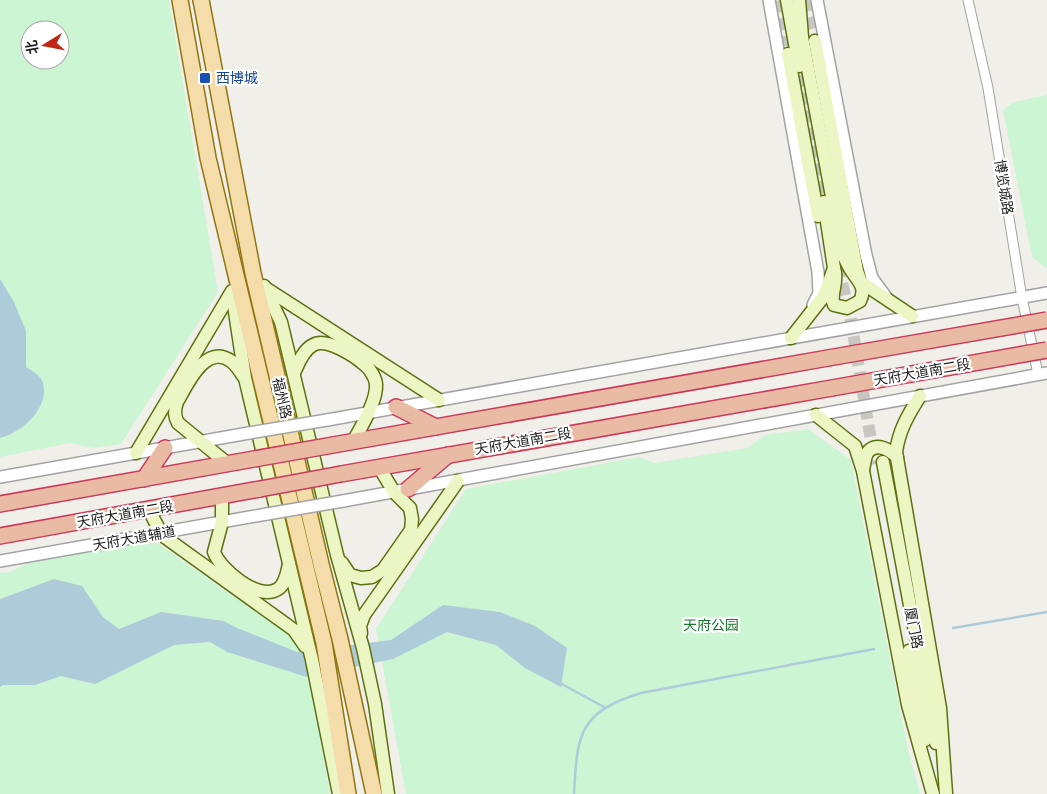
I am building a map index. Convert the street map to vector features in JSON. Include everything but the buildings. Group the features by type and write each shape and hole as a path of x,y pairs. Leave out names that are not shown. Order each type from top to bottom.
{"highway":[{"name":"天府大道南二段","path":"0,504 1031,323 1047,318"},
{"name":"天府大道南二段","path":"0,536 222,497 449,454 1026,353 1047,351"},
{"path":"396,407 436,427"},
{"path":"144,479 165,448"},
{"path":"401,491 449,454"}],"main road":[{"name":"福州路","path":"180,0 208,158 324,642 348,794"},
{"name":"福州路","path":"201,0 253,273 340,639 374,794"},
{"path":"787,0 836,276 832,301 834,305 847,308 860,301 863,296 816,41"},
{"path":"799,0 802,37 843,255 852,272 861,282 912,316"},
{"path":"786,46 823,246 825,269 824,296"},
{"path":"208,158 245,378 312,660 339,794"},
{"path":"233,166 264,286 282,322 337,555 363,648 375,704 388,794"},
{"path":"791,338 824,296 834,268"},
{"path":"264,286 276,296 439,400"},
{"path":"136,453 232,292"},
{"path":"294,373 300,360 313,344 323,343 337,347 366,365 376,383 375,396 354,442"},
{"path":"228,464 178,424 174,417 174,409 176,402 200,364 208,359 224,358 232,362 245,378"},
{"path":"920,396 904,423 898,439 897,457 940,708 946,794"},
{"path":"816,415 855,446 863,471 908,705 933,794"},
{"path":"863,471 866,454 878,447 890,449 897,457"},
{"name":"厦门路","path":"933,794 879,463 946,794"},
{"path":"337,555 350,575 361,578 372,577 383,570 411,530 410,508 401,491 379,467"},
{"path":"363,648 360,626 364,616 458,480"},
{"path":"222,497 222,522 214,552 222,566 246,586 268,592 278,589 285,580 289,562"},
{"path":"149,510 161,533 166,538 294,630 301,638 312,660"}],"street":[{"path":"769,0 818,272 819,293 809,313"},
{"path":"817,0 866,255 872,278 887,299"},
{"name":"博览城路","path":"968,0 988,88 1022,298 1042,374"},
{"path":"0,477 1047,293"},
{"name":"天府大道辅道","path":"0,561 401,491 1042,374"}],"green space":[{"path":"0,0 169,0 218,292 121,444 93,448 70,443 0,457"},
{"path":"1047,95 1047,269 1032,257 1003,110 1014,102"},
{"name":"天府公园","path":"808,429 851,460 908,750 920,794 406,794 376,629 466,489 639,457 655,463 747,448 765,435"},
{"path":"153,540 297,641 311,690 330,794 0,794 0,573 10,572 33,560"}],"water":[{"path":"0,279 14,302 26,331 26,367 40,378 43,383 44,392 38,410 32,418 17,431 0,438"},
{"path":"54,579 82,586 103,617 119,629 161,612 224,621 297,652 391,640 443,605 500,612 535,626 567,648 561,687 525,668 496,645 447,632 393,659 307,677 227,652 210,642 174,645 95,684 61,676 35,685 3,685 0,687 0,599"}],"waterway":[{"path":"953,628 1047,612"},
{"path":"574,794 577,756 585,728 593,717 620,700 641,693 874,649"},
{"path":"560,683 604,707"}],"tunnel":[{"path":"782,0 786,46"},
{"path":"804,0 815,41"},
{"path":"799,57 827,212"},
{"path":"838,266 850,315 875,464"}],"place":[{"name":"西博城","path":"205,78"}]}
